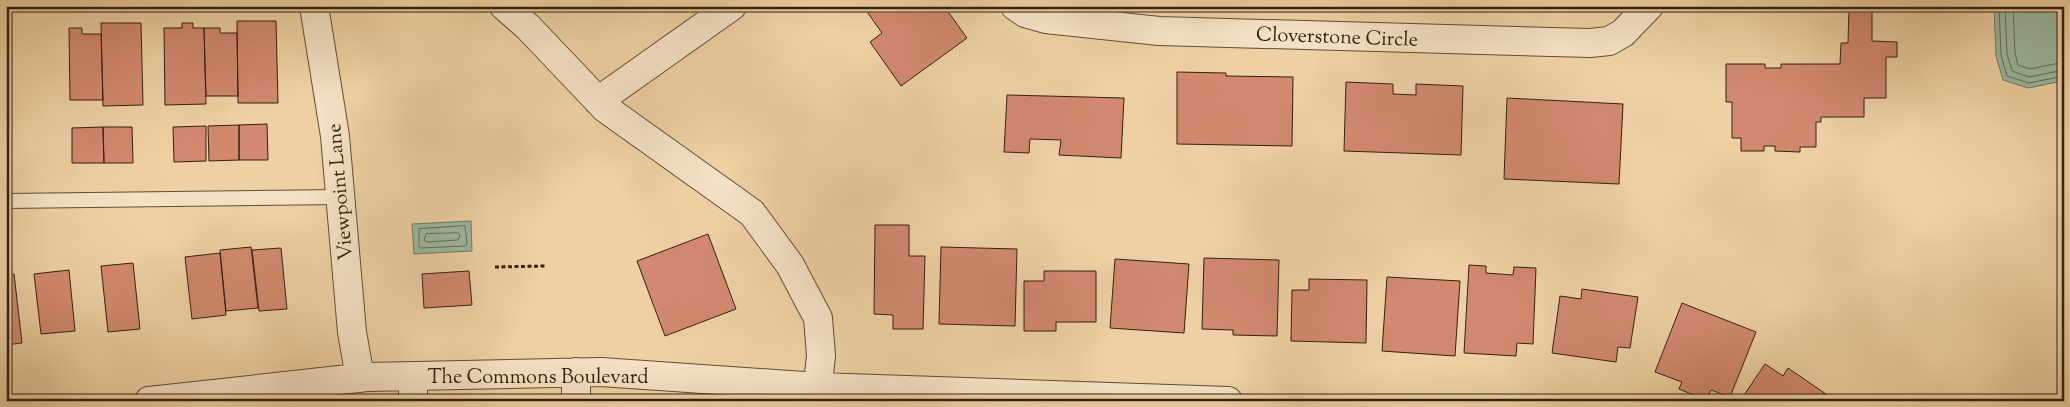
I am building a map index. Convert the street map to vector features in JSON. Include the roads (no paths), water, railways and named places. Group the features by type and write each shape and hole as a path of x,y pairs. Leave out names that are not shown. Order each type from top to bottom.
{"street":[{"name":"Viewpoint Lane","path":"314,6 335,136 352,332 360,378"},
{"path":"504,6 528,17 605,108 752,213 790,265 818,318 821,356 817,394"},
{"path":"598,101 732,6"},
{"name":"Cloverstone Circle","path":"1015,6 1025,13 1046,19 1159,31 1590,43 1609,41 1623,33 1649,6"},
{"path":"576,372 576,401"},
{"name":"The Commons Boulevard","path":"149,401 360,378 413,388 576,372 601,372 817,394 1228,401"}],"lane":[{"path":"6,201 340,197"}],"water":[{"path":"1994,6 2064,6 2062,81 2028,88 2003,80 1996,56"},
{"path":"471,221 472,251 414,254 412,224"}]}
